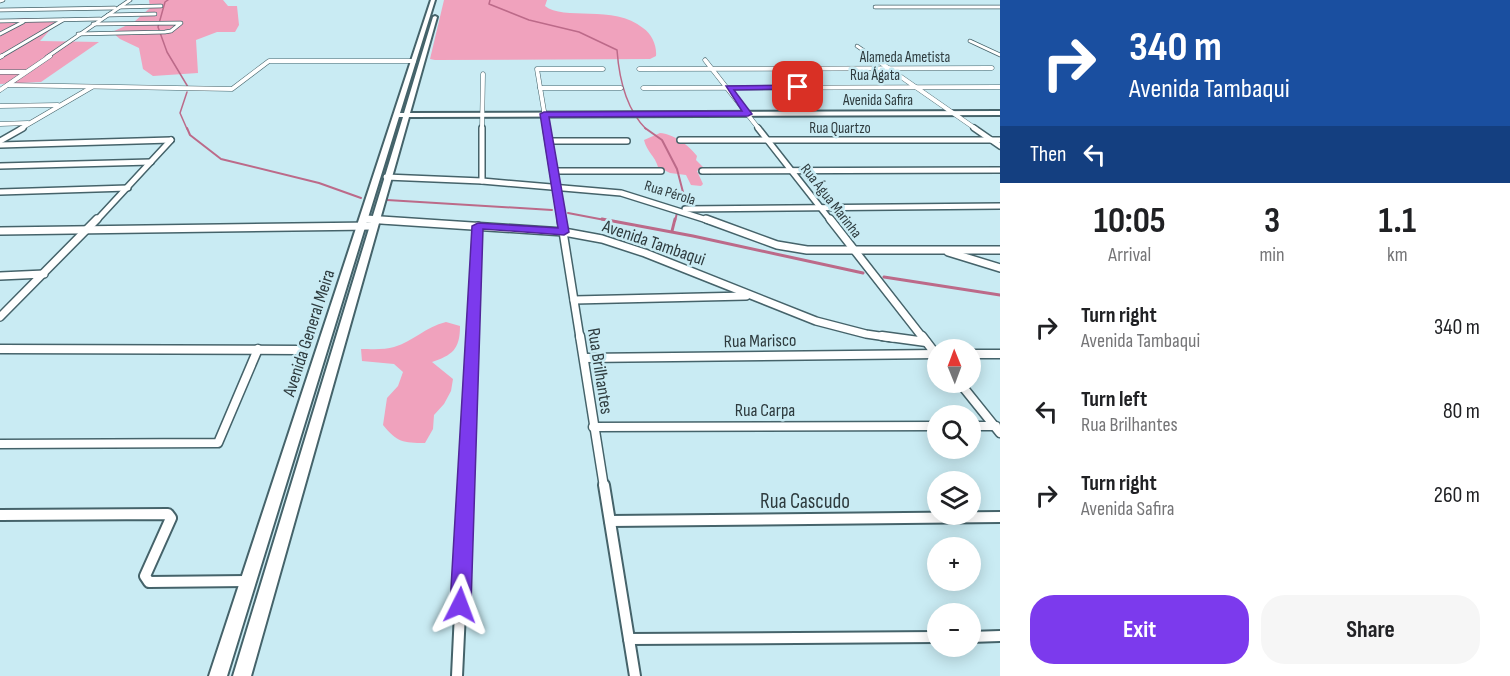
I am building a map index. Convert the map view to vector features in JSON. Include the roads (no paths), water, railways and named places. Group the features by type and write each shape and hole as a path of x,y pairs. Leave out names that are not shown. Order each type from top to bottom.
{"main road":[{"name":"Avenida General Meira","path":"418,61 433,0"},
{"name":"Avenida General Meira","path":"242,676 367,223 439,0"},
{"name":"Avenida Safira","path":"401,113 1000,111"},
{"name":"Avenida General Meira","path":"218,676 247,581 311,350 386,177 401,113"}],"street":[{"path":"0,90 130,0"},
{"path":"901,0 916,7"},
{"path":"0,10 160,6"},
{"path":"874,7 998,7"},
{"path":"106,15 155,14"},
{"path":"0,21 100,19"},
{"path":"0,34 25,20"},
{"path":"0,57 64,20"},
{"path":"78,34 165,32 181,23 93,24"},
{"path":"970,41 1000,55"},
{"path":"856,46 1000,146"},
{"name":"Rua Água Marinha","path":"705,60 926,342"},
{"path":"8,85 231,89 269,61 418,61"},
{"name":"Alameda Ametista","path":"639,69 992,68"},
{"name":"Rua Brilhantes","path":"603,69 537,69 635,676"},
{"path":"0,72 25,72"},
{"path":"482,181 483,74"},
{"path":"0,143 29,123 92,87"},
{"name":"Rua Ágata","path":"643,88 1000,87"},
{"path":"540,88 621,88"},
{"path":"0,106 61,105"},
{"path":"0,124 29,123"},
{"path":"0,143 171,140 128,188 0,317"},
{"name":"Rua Quartzo","path":"680,140 1000,140"},
{"path":"548,141 627,141"},
{"path":"0,166 151,162"},
{"path":"702,171 1000,170"},
{"path":"553,171 661,171"},
{"name":"Rua Pérola","path":"386,177 482,181 621,194 681,210 777,245 807,250 1000,250"},
{"path":"0,192 128,188"},
{"path":"681,210 819,206 1000,206"},
{"name":"Avenida Tambaqui","path":"0,231 367,223 478,226 564,232 602,239 645,253 826,324 866,334 926,342"},
{"path":"457,676 478,226"},
{"path":"941,250 1000,268"},
{"path":"0,276 44,274"},
{"path":"574,300 751,296"},
{"path":"0,444 218,443 258,349"},
{"path":"0,350 311,350"},
{"path":"981,354 1000,354"},
{"name":"Rua Marisco","path":"584,358 927,355"},
{"path":"968,393 998,428"},
{"name":"Rua Carpa","path":"593,427 927,426"},
{"path":"981,427 998,428"},
{"path":"0,515 168,514 171,518 145,576 149,582 247,581"},
{"name":"Rua Cascudo","path":"610,520 1000,517"},
{"path":"981,637 1000,636"},
{"path":"629,639 927,637"}],"waterway":[{"path":"168,0 165,2 158,27 167,52 188,87"},
{"path":"490,0 489,4 529,20 579,32 617,50 625,92 633,112 645,128"},
{"path":"187,92 180,113 187,129"},
{"path":"187,128 190,135 221,159 319,183 361,198"},
{"path":"645,128 662,140 677,169 684,196"},
{"path":"387,200 552,210"},
{"path":"568,213 610,221"},
{"path":"675,221 677,213"},
{"path":"602,219 863,273"},
{"path":"672,231 675,219"},
{"path":"884,277 1000,295"}]}
